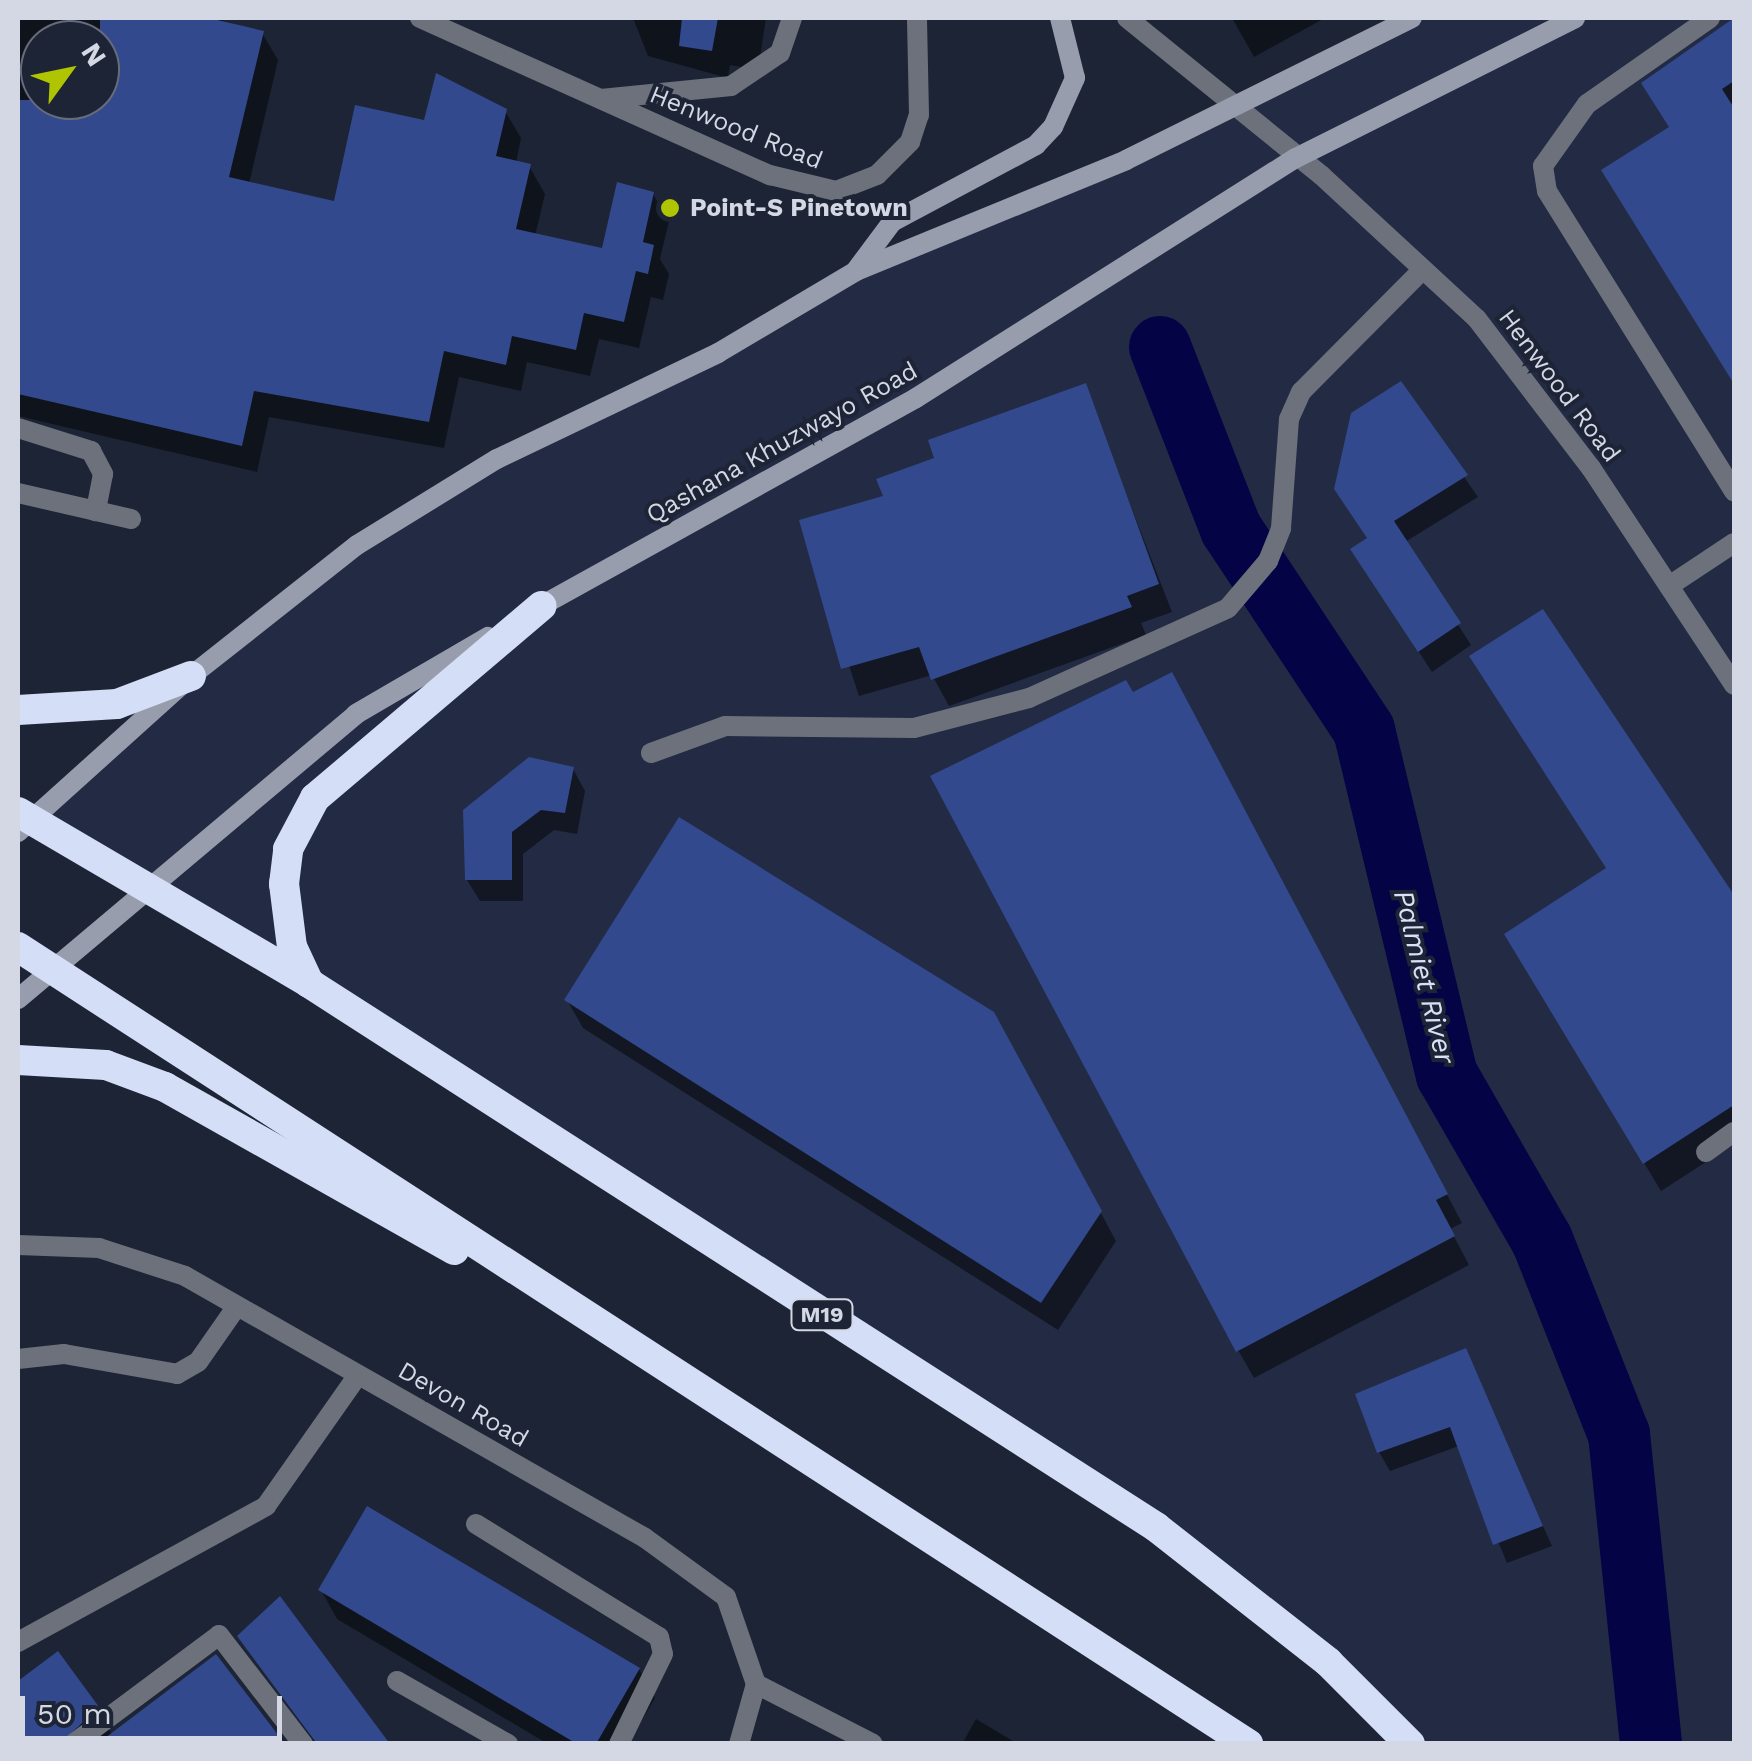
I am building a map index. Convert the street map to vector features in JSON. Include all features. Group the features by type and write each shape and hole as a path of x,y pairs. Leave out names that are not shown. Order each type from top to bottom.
{"highway":[{"path":"310,983 292,947 284,884 288,848 314,798 541,606"},
{"path":"18,710 117,704 190,676"},
{"name":"M19","path":"22,821 310,983 1156,1527 1328,1662 1410,1744"},
{"path":"18,948 1248,1744"},
{"path":"18,1060 106,1065 165,1087 488,1268 544,1288"}],"main road":[{"path":"856,271 892,222 1054,127 1074,78 1060,18"},
{"path":"22,821 190,676 357,545 497,460 718,353 856,271 1126,160 1412,18"},
{"name":"Qashana Khuzwayo Road","path":"18,999 356,714 541,606 916,398 1296,158 1575,18"}],"street":[{"name":"Henwood Road","path":"420,18 770,174 836,191 876,176 910,142 919,115 917,18"},
{"path":"602,99 731,86 780,53 792,18"},
{"name":"Henwood Road","path":"1127,18 1296,158 1422,270 1519,366 1734,686"},
{"path":"1710,18 1597,95 1543,166 1547,191 1734,492"},
{"path":"651,753 725,726 914,728 1028,698 1228,608 1268,561 1287,502 1289,419 1301,392 1422,270"},
{"path":"18,428 91,452 103,474 96,512"},
{"path":"18,493 131,519"},
{"path":"1670,586 1734,543"},
{"path":"1706,1152 1734,1132"},
{"name":"Devon Road","path":"18,1245 138,1256 236,1306 645,1538 726,1597 756,1684"},
{"path":"18,1360 64,1354 177,1374 198,1362 236,1306"},
{"path":"18,1642 266,1506 358,1374"},
{"path":"476,1524 660,1637 663,1654 619,1744"},
{"path":"73,1744 219,1635 303,1744"},
{"path":"397,1682 508,1744"},
{"path":"738,1744 756,1684 872,1744"}],"shaded area":[{"path":"1419,18 1734,18 1734,1743 1415,1743 1251,1594 34,821 359,547 496,462 856,273"}],"building":[{"path":"209,18 264,31 229,177 334,201 355,105 424,120 436,73 507,109 496,156 531,164 516,229 602,248 617,182 654,192 643,242 654,245 648,274 636,271 624,322 584,313 576,350 512,336 506,365 444,351 429,422 254,391 242,446 18,394 18,100 20,120 120,120 120,20 100,20"},
{"path":"682,18 718,18 712,51 679,46"},
{"path":"1734,18 1734,81 1722,89 1734,108 1734,384 1601,170 1669,127 1641,83"},
{"path":"1401,381 1468,475 1394,521 1461,623 1418,652 1350,549 1367,538 1334,489 1351,413"},
{"path":"1086,383 1159,584 1127,596 1132,607 931,680 919,647 841,669 799,520 883,496 876,479 934,458 928,440"},
{"path":"1543,609 1734,895 1734,1105 1643,1164 1504,934 1606,868 1469,656"},
{"path":"1172,672 1448,1194 1436,1200 1455,1236 1236,1352 930,776 1126,680 1133,692"},
{"path":"529,757 574,767 565,813 541,810 512,832 512,880 465,880 463,810"},
{"path":"679,817 994,1012 1102,1211 1041,1303 564,1000"},
{"path":"1466,1348 1543,1526 1493,1545 1450,1427 1377,1453 1355,1394"},
{"path":"367,1506 640,1668 596,1744 577,1744 318,1590"},
{"path":"280,1596 390,1744 317,1744 237,1636"},
{"path":"58,1651 99,1707 60,1744 27,1744 18,1729 18,1681"},
{"path":"216,1654 285,1744 97,1744"}],"waterway":[{"name":"Palmiet River","path":"1160,347 1231,529 1364,730 1447,1075 1542,1240 1619,1434 1651,1744"}],"place":[{"name":"Point-S Pinetown","path":"670,208"}]}
